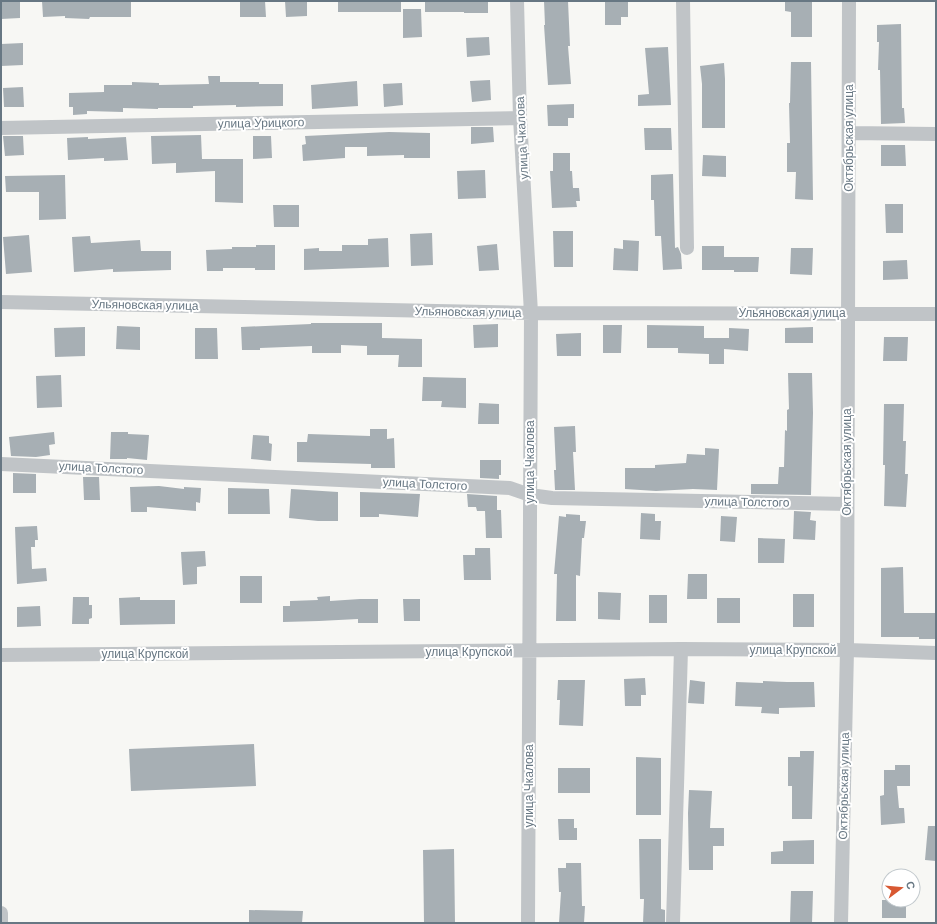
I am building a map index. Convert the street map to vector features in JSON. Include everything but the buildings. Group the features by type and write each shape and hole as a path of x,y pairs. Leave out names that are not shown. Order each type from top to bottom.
{"street":[{"name":"улица Чкалова","path":"518,1 520,118 531,313 528,923"},
{"path":"683,1 687,248"},
{"name":"Октябрьская улица","path":"841,923 847,650 849,1"},
{"name":"улица Урицкого","path":"1,128 520,118"},
{"path":"849,133 936,134"},
{"name":"Ульяновская улица","path":"1,302 531,313 936,314"},
{"name":"улица Толстого","path":"1,464 510,488 530,495 552,498 847,504"},
{"path":"673,923 681,649"},
{"name":"улица Крупской","path":"1,655 681,649 847,650 936,654"},
{"path":"1,913 1,923"}]}
